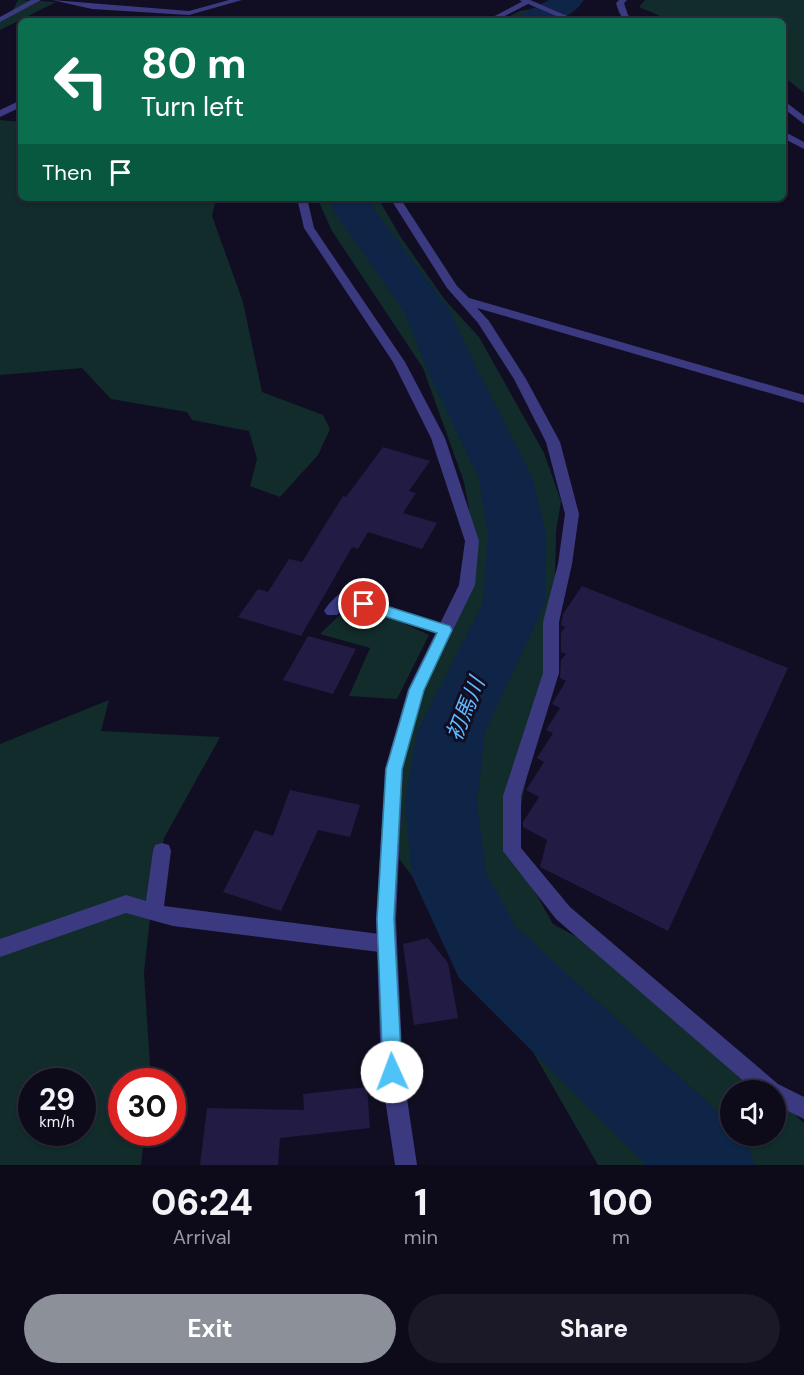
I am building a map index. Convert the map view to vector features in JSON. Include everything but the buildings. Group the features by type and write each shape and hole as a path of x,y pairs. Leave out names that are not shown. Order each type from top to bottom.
{"street":[{"path":"0,20 37,0"},
{"path":"56,0 92,7 189,13"},
{"path":"180,18 189,13 238,0"},
{"path":"623,0 620,3 624,16 627,18"},
{"path":"494,18 525,1 569,18"},
{"path":"188,18 189,13"},
{"path":"0,114 18,105"},
{"path":"786,106 804,121"},
{"path":"786,136 804,146"},
{"path":"303,201 309,228 399,362 438,438 472,541 467,585 416,690 394,769 386,919 392,1072 406,1165"},
{"path":"396,201 453,288 483,321 520,379 553,442 572,514 565,564 551,622 550,673 512,796 512,851 564,913 758,1080"},
{"path":"466,301 804,399"},
{"path":"332,611 344,598 445,630"},
{"path":"154,912 162,851"},
{"path":"0,948 126,904 173,917 387,944"},
{"path":"786,1099 804,1108"}],"green space":[{"path":"18,0 56,2 24,18 18,18 18,21 0,30 0,20 11,15"},
{"path":"645,0 804,0 804,93 786,78 786,18 665,18 639,7"},
{"path":"531,9 553,18 506,18 520,11"},
{"path":"0,120 18,122 18,201 215,201 212,216 243,302 262,392 323,415 330,429 318,455 280,497 250,486 257,459 249,431 192,420 187,412 111,399 82,368 0,375"},
{"path":"318,201 380,201 400,236 445,300 479,337 544,453 561,501 556,531 555,578 541,705 512,851 553,924 619,960 757,1080 720,1080 720,1146 786,1146 786,1106 804,1123 804,1165 598,1165 491,979 390,847 414,699 477,554 464,482 423,368 332,231"},
{"path":"349,606 369,607 429,635 397,699 349,696 370,648 320,634"},
{"path":"109,700 101,731 220,737 164,838 150,918 144,973 150,1068 108,1068 108,1146 143,1146 141,1165 0,1165 0,744"}],"waterway":[{"name":"初馬川","path":"539,18 569,0"},
{"name":"初馬川","path":"352,201 354,210 427,311 451,367 506,479 517,535 514,603 451,732 441,802 449,876 487,952 710,1165"}],"route":[{"path":"364,604 445,630 416,690 394,769 386,919 392,1072"}]}
